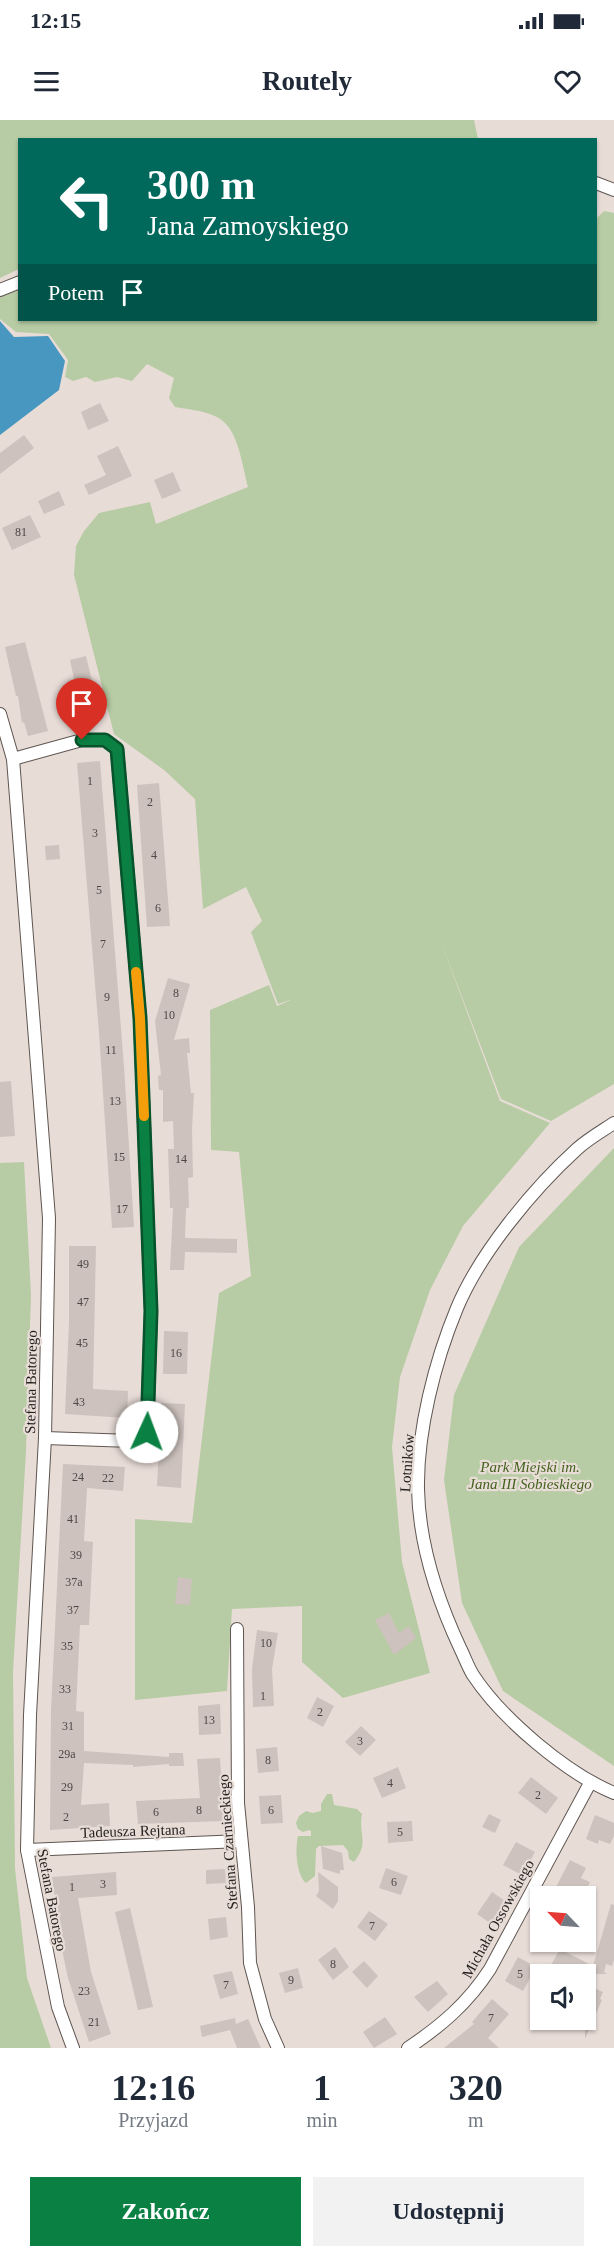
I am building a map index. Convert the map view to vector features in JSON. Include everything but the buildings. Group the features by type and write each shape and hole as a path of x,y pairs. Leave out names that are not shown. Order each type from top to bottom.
{"street":[{"path":"597,183 614,190"},
{"path":"0,290 18,283"},
{"name":"Stefana Batorego","path":"0,714 13,759 49,1218 45,1438 30,1715 27,1850 58,2007 73,2048"},
{"path":"13,759 82,740 105,740 117,749 140,1018 151,1311 147,1432 132,1442 45,1438"},
{"name":"Lotników","path":"614,1123 579,1148 553,1172 501,1235 458,1306 440,1355 426,1413 418,1489 424,1541 435,1583 447,1622 473,1675 519,1728 590,1783 614,1793"},
{"name":"Stefana Czarnieckiego","path":"237,1629 237,1765 250,1963 265,2019 278,2048"},
{"name":"Michała Ossowskiego","path":"408,2048 431,2033 462,2007 477,1989 590,1783"},
{"name":"Tadeusza Rejtana","path":"27,1850 241,1841"}],"green space":[{"path":"0,120 474,120 478,138 18,138 18,269 0,278"},
{"path":"604,211 614,213 614,1084 551,1121 501,1099 441,942 500,1101 550,1123 463,1226 430,1290 400,1377 392,1447 402,1562 430,1673 343,1698 302,1662 302,1606 232,1609 227,1691 135,1700 135,1519 192,1523 219,1293 251,1276 239,1152 211,1150 210,1010 269,985 277,1006 293,999 278,1004 251,932 262,921 246,887 203,909 195,799 164,770 114,734 74,575 76,546 84,531 99,513 150,502 156,524 248,487 237,444 229,428 214,415 175,407 169,398 174,378 147,364 132,381 117,377 95,382 86,377 73,381 65,377 68,360 49,334 16,332 0,319 0,297 18,290 18,321 597,321 597,218"},
{"name":"Park Miejski im. Jana III Sobieskiego","path":"614,1148 614,1766 503,1691 462,1603 444,1480 454,1395 519,1247"},
{"path":"24,1162 31,1295 26,1451 13,1672 15,1868 27,1978 51,2048 0,2048 0,1163"},
{"path":"327,1794 332,1794 334,1805 357,1809 362,1814 363,1844 354,1862 349,1859 348,1851 343,1845 319,1846 316,1849 315,1876 306,1883 298,1868 297,1841 298,1836 311,1836 311,1831 303,1832 298,1829 296,1823 299,1816 306,1811 313,1813 321,1811 321,1804"}],"water":[{"path":"0,321 14,337 48,336 65,361 59,390 0,435"}],"slow traffic":[{"path":"136,972 144,1116"}],"route":[{"path":"82,740 105,740 117,749 140,1018 151,1311 147,1432"}]}
